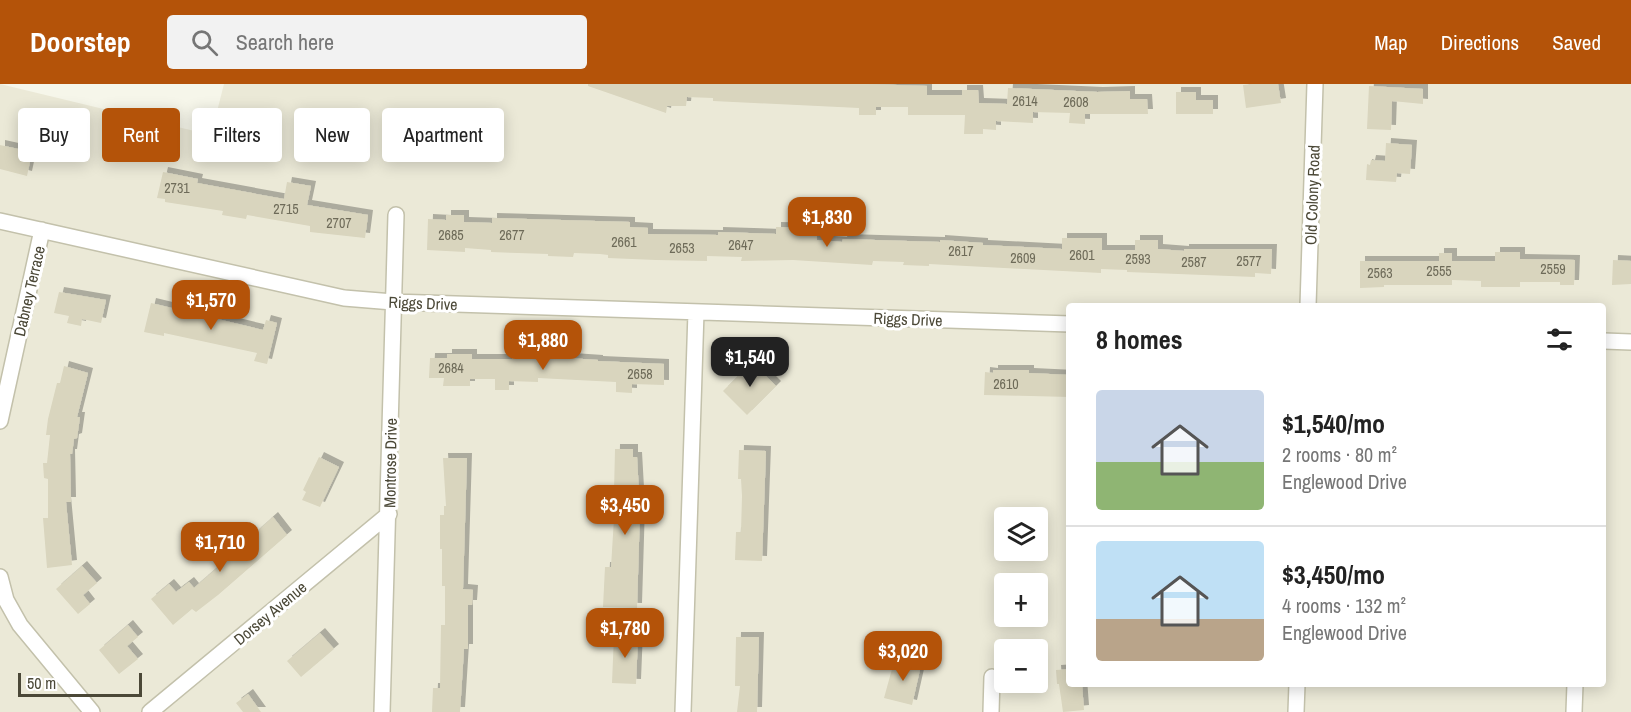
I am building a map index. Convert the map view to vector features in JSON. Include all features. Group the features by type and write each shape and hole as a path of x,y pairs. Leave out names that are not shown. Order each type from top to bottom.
{"street":[{"name":"Old Colony Road","path":"1308,303 1315,84"},
{"name":"Montrose Drive","path":"382,712 396,215"},
{"name":"Riggs Drive","path":"0,221 344,298 393,302 1066,324"},
{"name":"Dabney Terrace","path":"0,421 42,230"},
{"path":"683,712 696,312"},
{"path":"1606,346 1631,342"},
{"name":"Dorsey Avenue","path":"150,712 389,514"},
{"path":"0,577 6,600 20,625 92,712"},
{"path":"991,712 992,677"},
{"path":"1296,712 1297,687"},
{"path":"1574,712 1575,687"}],"shaded area":[{"path":"0,84 102,109 102,162 180,162 180,128 192,130 192,162 282,162 282,108 218,108 224,84 1631,84 1631,712 0,712"}],"building":[{"path":"588,84 927,86 927,95 962,95 962,90 978,90 979,103 1007,104 1008,88 1130,91 1130,99 1147,99 1148,114 1085,114 1085,124 1069,123 1070,113 1033,112 1033,123 996,121 996,130 983,129 983,134 964,134 965,115 908,115 908,107 876,107 876,115 859,115 859,108 713,101 713,98 687,97 686,106 667,106 666,113 588,86"},
{"path":"1278,84 1281,103 1246,108 1243,85"},
{"path":"1369,86 1423,89 1423,104 1392,101 1391,130 1367,129"},
{"path":"1176,92 1196,92 1196,100 1213,100 1213,114 1176,114"},
{"path":"1386,143 1412,145 1410,174 1397,173 1396,182 1366,180 1367,164 1370,165 1371,160 1385,161"},
{"path":"0,145 18,149 18,162 30,162 27,176 0,169"},
{"path":"163,172 198,179 197,183 284,199 287,182 311,186 307,205 368,215 365,238 310,232 310,226 247,215 246,219 222,215 223,211 165,202 165,199 157,198"},
{"path":"446,215 464,215 464,222 492,223 492,218 630,222 630,227 648,228 648,234 718,235 718,232 776,234 776,227 817,228 817,240 842,242 843,239 940,242 940,240 983,243 983,245 1062,249 1062,238 1102,238 1102,250 1135,250 1135,240 1158,240 1158,249 1184,251 1184,249 1272,249 1271,274 1255,273 1255,277 1101,269 1101,273 929,264 929,266 903,265 904,262 873,261 872,265 793,260 741,261 742,257 707,256 707,261 656,260 608,258 608,255 574,253 573,257 548,256 548,254 491,252 491,250 465,248 465,252 427,250 428,219 446,220"},
{"path":"1495,252 1520,252 1520,259 1575,260 1574,285 1560,285 1560,282 1520,282 1520,287 1481,287 1481,281 1452,280 1452,285 1384,285 1384,287 1360,288 1360,261 1439,261 1439,253 1452,253 1452,261 1495,261"},
{"path":"1613,260 1631,261 1631,284 1612,285"},
{"path":"59,292 106,300 101,323 82,319 81,326 67,323 69,316 54,313"},
{"path":"151,303 263,330 266,320 277,323 267,364 254,361 257,353 164,333 164,336 144,332"},
{"path":"447,354 472,354 472,359 539,356 664,364 664,385 632,384 632,393 616,392 616,382 538,378 538,382 509,381 509,390 495,390 495,379 470,379 470,386 443,386 444,378 429,378 430,358 447,358"},
{"path":"752,362 776,386 747,415 723,391"},
{"path":"64,366 88,373 77,417 80,417 77,438 74,439 72,454 70,454 71,502 66,502 72,565 47,568 43,518 48,518 48,479 44,478 43,463 47,463 50,435 46,435 48,419"},
{"path":"993,370 1029,370 1029,373 1066,375 1066,397 984,395 985,372 993,373"},
{"path":"615,449 633,449 633,457 637,457 640,510 637,608 603,607 605,567 611,567 614,518 618,518 619,492 614,492"},
{"path":"739,450 766,451 762,561 735,560 736,532 741,532 742,496 741,479 738,479"},
{"path":"319,457 339,467 320,507 302,500 306,492 303,490"},
{"path":"443,458 467,458 463,589 473,590 472,605 468,605 468,649 464,649 460,712 432,712 433,688 440,688 441,625 445,625 445,586 442,586 442,549 440,549 440,515 444,515 444,506 446,506"},
{"path":"273,517 287,535 218,595 196,612 192,609 173,625 151,599 169,584 176,592 189,582 194,588 241,547 233,537 245,527 253,535"},
{"path":"82,566 97,583 83,595 90,604 78,614 56,589"},
{"path":"128,625 138,637 127,646 138,659 119,674 99,650"},
{"path":"320,633 334,649 301,677 287,661"},
{"path":"614,635 638,636 636,684 612,683"},
{"path":"736,637 759,637 757,712 737,712 740,686 735,686"},
{"path":"895,658 921,665 912,705 884,698"},
{"path":"1066,669 1066,687 1082,687 1084,710 1063,712 1056,670"},
{"path":"248,694 261,712 243,712 236,703"}]}
